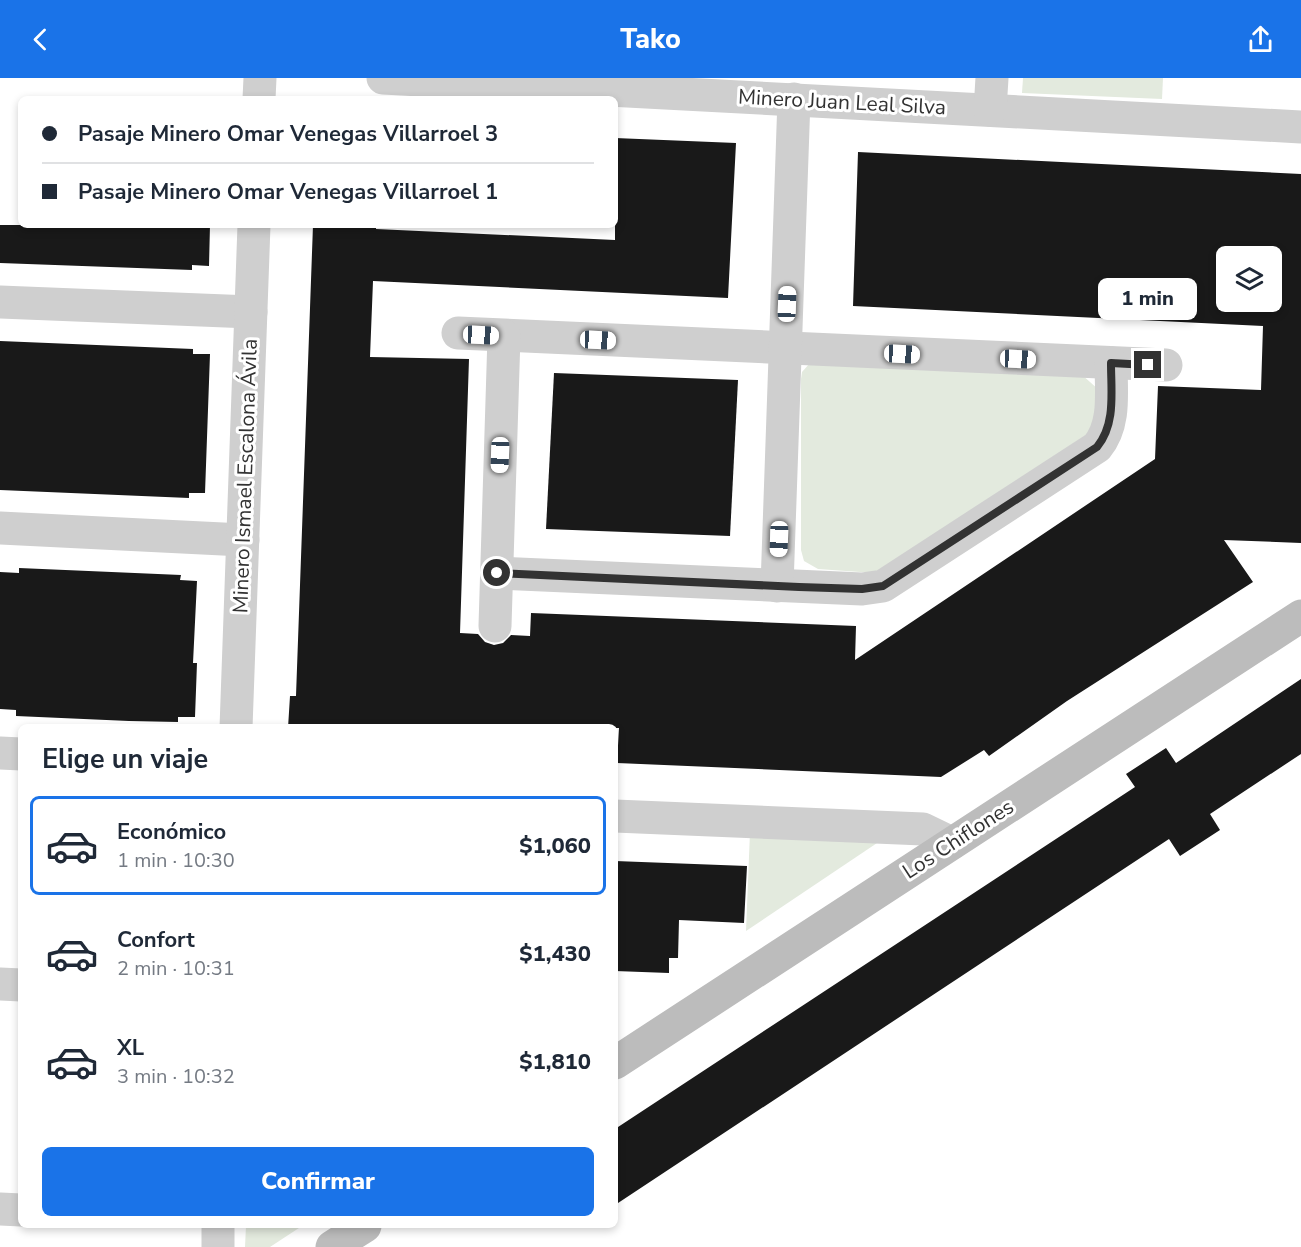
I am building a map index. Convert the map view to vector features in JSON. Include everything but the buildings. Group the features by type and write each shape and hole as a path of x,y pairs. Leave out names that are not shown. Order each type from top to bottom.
{"street":[{"path":"259,96 260,78"},
{"name":"Minero Juan Leal Silva","path":"383,78 794,99 991,94 1301,127"},
{"path":"777,586 794,99"},
{"name":"Minero Ismael Escalona Ávila","path":"236,724 254,228"},
{"path":"0,303 251,312"},
{"path":"458,333 1166,365"},
{"path":"495,626 504,336"},
{"path":"497,573 862,589 883,586 1097,447 1106,436 1110,422 1111,363"},
{"path":"0,528 243,540"},
{"name":"Los Chiflones","path":"620,1056 1301,616"},
{"path":"0,753 18,754"},
{"path":"618,816 923,829 952,843"},
{"path":"0,984 18,985"},
{"path":"0,1209 18,1210"},
{"path":"218,1228 218,1247"},
{"path":"332,1247 362,1228"}],"shaded area":[{"path":"1023,78 1163,78 1162,99 1022,93"},
{"path":"810,363 1081,374 1099,390 1094,430 874,573 818,569 804,561 801,550 801,379 802,372"},
{"path":"750,832 886,837 746,931"},
{"path":"246,1228 299,1228 270,1247 245,1247"}],"route":[{"path":"497,573 799,587 862,589 883,586 902,576 1097,447 1106,436 1110,422 1111,363 1148,365"}]}
